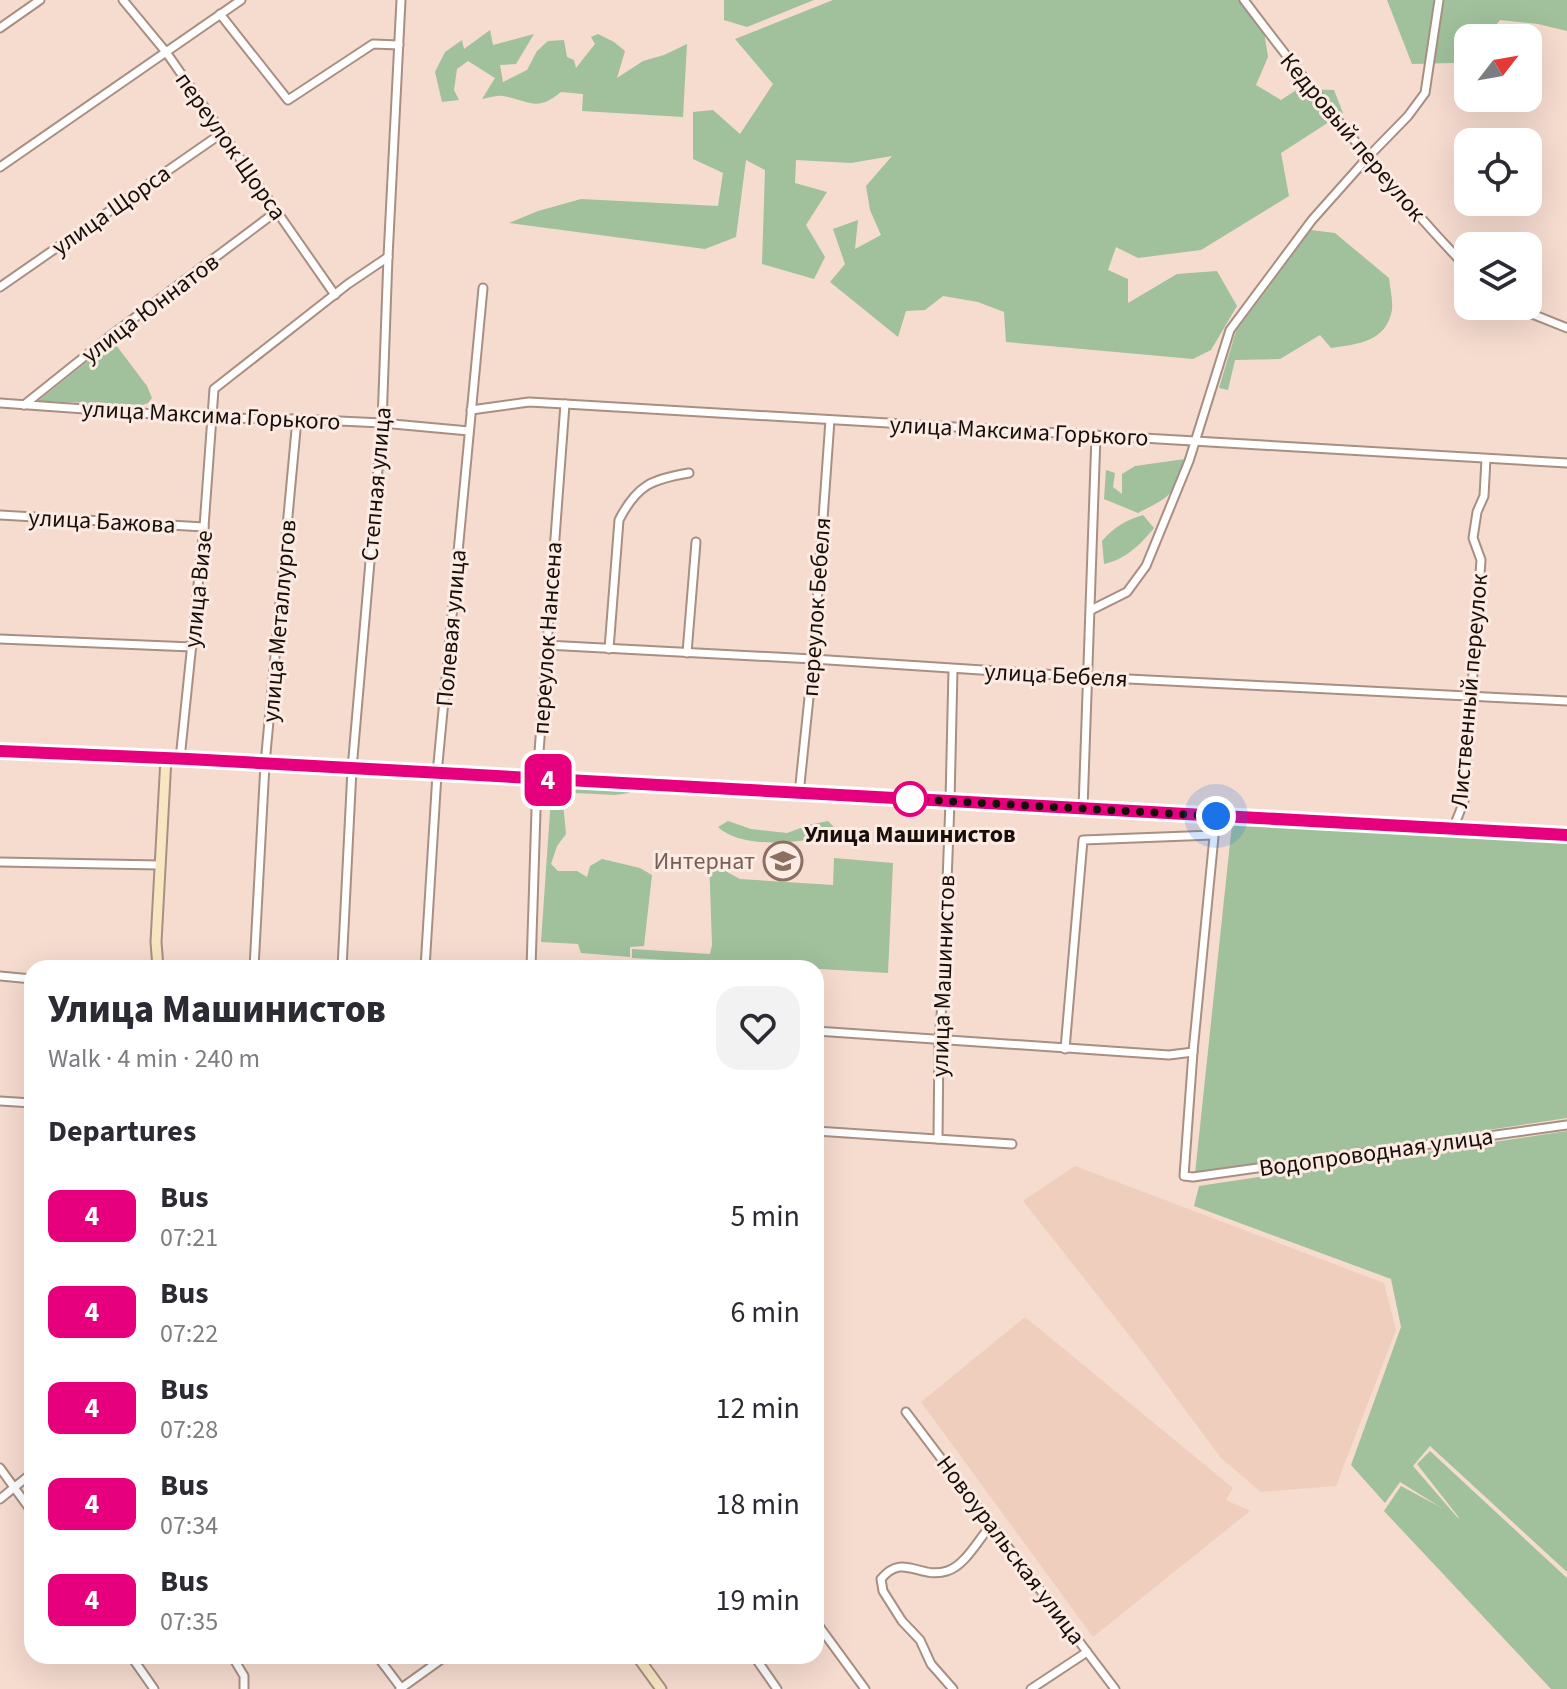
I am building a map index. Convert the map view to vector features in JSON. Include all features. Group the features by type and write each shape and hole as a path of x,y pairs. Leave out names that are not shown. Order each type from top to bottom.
{"main road":[{"path":"0,751 1567,835"},
{"path":"157,960 159,865 166,758"},
{"path":"643,1664 661,1689"}],"street":[{"path":"0,28 40,0"},
{"name":"переулок Щорса","path":"123,0 166,52 335,295"},
{"path":"0,167 241,0"},
{"name":"Степная улица","path":"342,960 352,769 382,423 401,0"},
{"name":"Кедровый переулок","path":"1244,0 1417,216 1454,254"},
{"path":"1091,610 1127,592 1146,566 1196,441 1230,330 1312,220 1408,116 1425,93 1439,0"},
{"path":"220,14 288,100 373,44 399,45"},
{"name":"улица Щорса","path":"0,287 222,133"},
{"name":"улица Юннатов","path":"24,405 277,211"},
{"name":"улица Визе","path":"180,759 204,527 214,389 388,257"},
{"name":"Полевая улица","path":"425,960 437,774 483,288"},
{"path":"1542,318 1567,328"},
{"name":"улица Максима Горького","path":"471,410 529,402 1567,463"},
{"name":"улица Максима Горького","path":"0,403 211,418 382,423 469,431"},
{"name":"переулок Нансена","path":"531,960 537,779 565,404"},
{"name":"улица Металлургов","path":"254,960 265,764 297,419"},
{"name":"переулок Бебеля","path":"799,794 813,659 830,420"},
{"path":"1083,809 1096,435"},
{"name":"Лиственный переулок","path":"1453,829 1464,801 1481,560 1473,538 1477,512 1484,496 1486,459"},
{"path":"609,649 619,520 641,488 662,478 689,473"},
{"name":"улица Бажова","path":"0,515 204,527"},
{"path":"687,653 696,542"},
{"path":"0,639 192,647"},
{"name":"улица Бебеля","path":"546,645 1567,701"},
{"name":"улица Машинистов","path":"938,1139 953,669"},
{"path":"824,1032 1169,1055 1193,1052 1216,816"},
{"path":"1065,1049 1083,840 1213,835"},
{"path":"0,862 159,865"},
{"path":"0,976 24,978"},
{"name":"Водопроводная улица","path":"1193,1052 1184,1176 1567,1125"},
{"path":"0,1101 24,1102"},
{"path":"824,1132 1012,1144"},
{"name":"Новоуральская улица","path":"906,1412 1115,1689"},
{"path":"0,1468 24,1501"},
{"path":"0,1499 24,1480"},
{"path":"953,1689 931,1664 920,1640 902,1621 883,1591 881,1579 897,1566 926,1572 947,1571 960,1564 993,1526"},
{"path":"824,1633 865,1689"},
{"path":"1031,1689 1087,1652"},
{"path":"137,1664 154,1689"},
{"path":"237,1664 244,1676 244,1689"},
{"path":"383,1664 401,1689 435,1664"},
{"path":"760,1664 777,1689"}],"shaded area":[{"path":"1075,1166 1384,1283 1396,1330 1336,1486 1261,1492 1221,1458 1023,1201"},
{"path":"1025,1317 1233,1488 1226,1500 1250,1511 1093,1637 921,1402"}],"green space":[{"path":"724,0 814,0 747,27 724,20"},
{"path":"833,0 1241,0 1264,32 1268,57 1256,85 1281,100 1298,89 1334,90 1343,113 1281,153 1289,196 1201,250 1138,258 1116,247 1108,270 1128,279 1128,303 1177,274 1217,271 1237,306 1211,350 1193,359 1006,342 1004,312 978,302 943,296 925,310 906,311 898,337 830,282 845,264 833,229 858,220 855,249 881,235 870,210 866,186 892,156 851,163 796,160 795,183 827,192 806,225 825,257 814,279 762,264 765,170 746,160 736,237 705,249 509,223 581,199 718,206 723,173 693,159 693,112 713,110 740,134 773,84 735,39"},
{"path":"1387,0 1567,0 1567,31 1542,24 1500,20 1497,24 1454,24 1454,62 1412,64"},
{"path":"490,30 493,45 534,34 516,64 500,65 503,82 527,70 537,51 548,41 564,40 567,57 574,60 576,68 595,44 591,37 598,34 614,42 625,51 617,78 643,61 687,44 683,117 582,111 583,94 561,92 539,104 503,96 482,99 495,78 468,61 457,69 454,90 459,100 442,102 435,72 445,52 462,40 464,49"},
{"path":"1311,230 1335,233 1389,278 1392,310 1389,321 1377,335 1361,343 1331,348 1320,335 1280,359 1235,360 1228,390 1219,388 1236,331"},
{"path":"113,341 147,386 152,398 148,403 38,401"},
{"path":"1185,459 1170,494 1138,513 1104,499 1106,470 1115,473 1113,487 1122,494 1122,474 1135,466"},
{"path":"1143,515 1154,528 1132,550 1104,564 1102,541 1121,525"},
{"path":"552,783 632,788 629,793 615,795 575,793 563,803 566,834 557,846 551,864 558,871 577,871 587,877 590,866 602,859 640,868 652,875 644,946 630,947 630,957 581,953 578,944 541,942"},
{"path":"728,821 751,829 787,833 828,821 833,826 834,834 790,842 757,842 729,834 718,827"},
{"path":"1232,824 1567,842 1567,1118 1195,1174"},
{"path":"709,857 740,879 833,885 834,858 893,863 888,973 824,969 824,960 632,958 632,949 710,954"},
{"path":"1567,1131 1567,1572 1430,1446 1413,1466 1460,1519 1417,1464 1430,1451 1567,1578 1567,1689 1551,1689 1384,1511 1401,1486 1442,1508 1400,1482 1385,1503 1351,1465 1401,1327 1391,1279 1194,1206 1199,1186"}],"bus line":[{"name":"4","path":"0,751 1567,835"}],"place":[{"name":"Улица Машинистов","path":"910,799"},
{"name":"Интернат","path":"783,861"}],"route":[{"path":"910,799 1216,816"}]}
